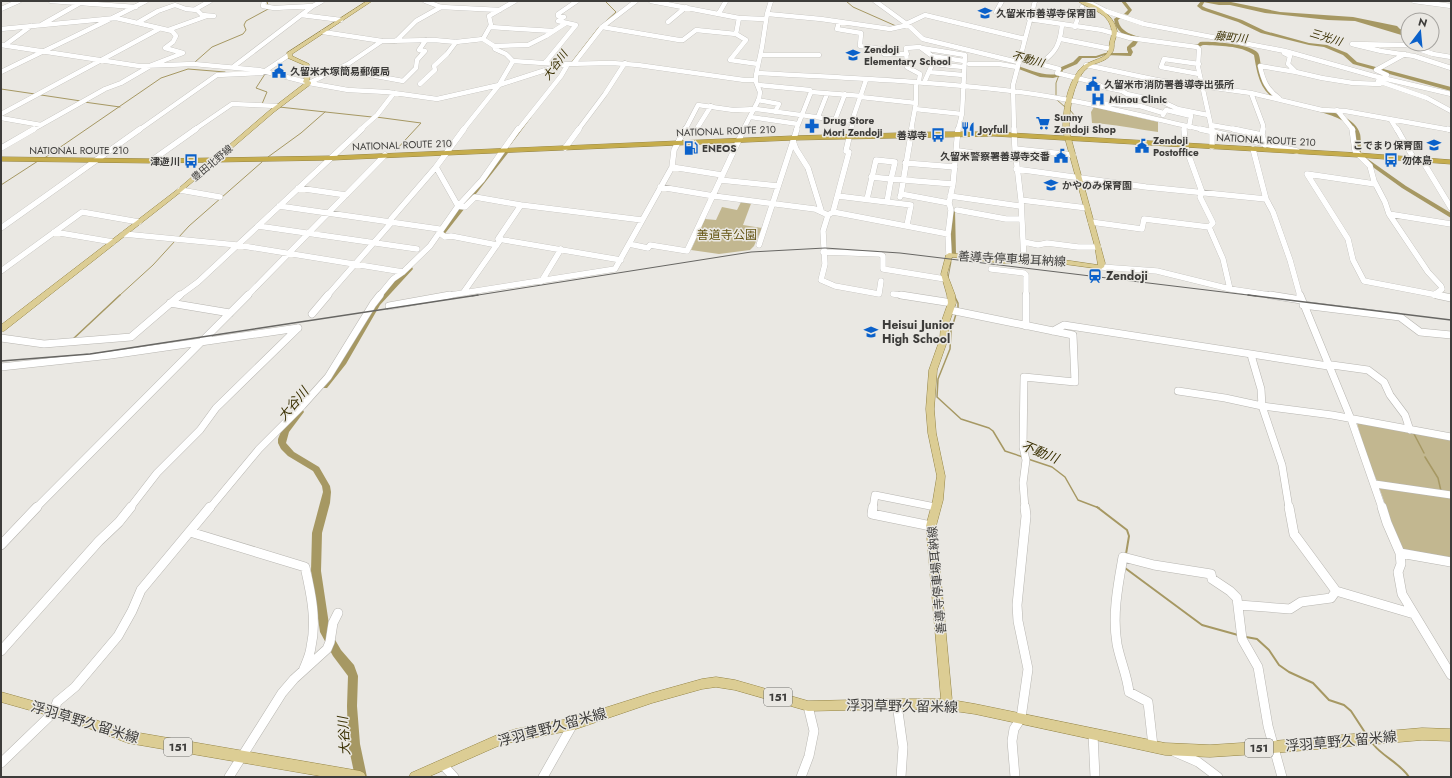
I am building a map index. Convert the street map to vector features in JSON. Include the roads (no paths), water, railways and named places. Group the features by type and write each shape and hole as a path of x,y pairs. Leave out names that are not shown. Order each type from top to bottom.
{"highway":[{"name":"NATIONAL ROUTE 210","path":"1,159 151,161 332,158 739,140 910,134 957,134 1185,145 1451,162"}],"main road":[{"path":"308,82 306,70 307,64 289,55 295,49 370,1"},
{"path":"1080,1 1104,13 1112,25 1115,33 1111,40 1110,52 1086,66 1076,78 1065,118 1068,139 1098,247 1102,263 1101,267"},
{"name":"豊田北野線","path":"1,329 180,190 308,82"},
{"name":"善導寺停車場耳納線","path":"946,705 930,526 941,476 932,433 930,409 933,370 944,339 945,323 954,309 944,274 949,255 1002,261 1064,262 1101,267"},
{"name":"浮羽草野久留米線","path":"415,777 497,741 516,735 573,724 652,698 702,684 716,682 735,685 808,706 897,704 946,705 975,709 1169,749 1210,750 1273,747 1422,734 1451,735"},
{"name":"浮羽草野久留米線","path":"1,697 54,712 128,738 360,777"}],"street":[{"path":"1,9 19,1"},
{"path":"52,1 136,7"},
{"path":"1,72 116,18 146,1"},
{"path":"194,10 210,1"},
{"path":"264,1 263,6 266,8 283,8 321,2"},
{"path":"425,1 441,7 500,10"},
{"path":"483,39 492,23 488,16 515,1"},
{"path":"545,63 576,25 558,21 564,17 558,14 577,1"},
{"path":"1,763 54,712 57,702 75,687 118,636 132,611 141,590 268,438 302,406 328,377 373,304 392,279 403,272 430,246 458,206 482,180 569,64 602,27 636,1"},
{"path":"651,1 740,18 764,19"},
{"path":"719,13 726,1"},
{"path":"755,80 758,73 758,64 761,55 764,19 768,14 771,1"},
{"path":"875,1 908,25 923,39 964,48 989,56 1059,68 1059,74 1122,91 1128,94 1163,102 1178,108 1208,115"},
{"path":"1002,1 996,12 1030,17 1062,25 1115,33 1130,38 1197,47 1199,49 1200,56 1199,64 1202,87 1211,127 1212,147"},
{"path":"1024,261 1021,203 1014,149 1015,136 1013,85 1035,1"},
{"path":"1086,1 1106,11 1144,24 1285,51 1374,76 1451,94"},
{"path":"1414,1 1451,6"},
{"path":"40,26 80,3"},
{"path":"276,3 280,7"},
{"path":"233,67 301,15 313,4"},
{"path":"137,23 151,14 175,5 186,9 197,10 202,15 214,16"},
{"path":"396,41 407,27 431,11 441,7"},
{"path":"668,22 686,7"},
{"path":"1075,27 1078,17 1081,16 1082,7"},
{"path":"768,14 890,29 908,25 908,23 925,15 1025,39"},
{"path":"301,15 341,20"},
{"path":"168,30 207,16"},
{"path":"1,29 116,18 174,32 176,36 173,42 165,48 183,53 151,66 121,83 106,88 1,148"},
{"path":"736,34 740,18"},
{"path":"839,22 836,29 861,34 860,46 882,49 884,54 907,54"},
{"path":"494,46 528,45 566,23"},
{"path":"1040,64 1056,50 1061,39 1062,25"},
{"path":"3,45 31,26"},
{"path":"490,27 553,31"},
{"path":"602,27 679,40 683,40 696,30 736,34 746,40 730,60 758,64"},
{"path":"2,112 159,29"},
{"path":"323,32 382,41 426,40 456,42 483,39 494,46 498,51 506,54 513,61 569,64 625,63 737,79 755,80"},
{"path":"921,48 923,39"},
{"path":"1061,39 1110,52"},
{"path":"338,69 403,81 416,68 418,60 425,50 419,50 426,40"},
{"path":"308,82 338,69 382,41"},
{"path":"420,84 435,70 434,66 447,54 456,42"},
{"path":"1250,44 1290,55 1288,64 1296,72"},
{"path":"1451,57 1433,54 1407,45 1352,44 1381,51 1405,54 1451,68"},
{"path":"3,45 41,52 151,66 194,64 266,71 308,82 348,90 394,93 437,99 499,85 569,64"},
{"path":"898,203 901,194 915,106 916,83 919,80 920,74 907,67 906,48 921,48 965,55 963,63 964,86 962,114 957,134 955,167 949,203 951,210 948,234 949,255"},
{"path":"921,48 932,56 963,63"},
{"path":"1405,54 1377,70 1411,84"},
{"path":"1,228 218,75 262,73 289,55"},
{"path":"761,55 819,55"},
{"path":"924,84 933,64 932,56"},
{"path":"933,64 981,62 989,56"},
{"path":"1199,64 1164,58 1161,67 1200,74"},
{"path":"312,314 391,223 391,219 436,167 445,153 499,85 513,61"},
{"path":"969,64 999,64 1018,62"},
{"path":"565,148 605,94 625,63"},
{"path":"1086,66 1202,87 1252,93 1322,110 1337,110 1451,130"},
{"path":"1285,101 1274,96 1267,89 1260,66 1343,82 1380,84 1379,83 1427,98 1451,111"},
{"path":"929,72 963,75"},
{"path":"758,73 1013,90 1069,100 1184,126 1211,127 1262,135"},
{"path":"1374,76 1379,83"},
{"path":"629,244 648,248 650,245 687,251 714,196 721,177 756,109 760,94 755,80"},
{"path":"866,80 862,96 852,122 846,151 849,152 838,196 823,226 821,240 825,248 823,252 825,264 821,280 835,286 879,294 881,281"},
{"path":"758,85 810,90 811,92 827,94 862,96 962,114"},
{"path":"759,245 774,204 793,138 811,92"},
{"path":"1,338 44,344 131,337 170,303 198,282 332,158 377,115 394,93"},
{"path":"1252,93 1256,110 1263,124 1264,131 1262,135 1265,145"},
{"path":"818,117 827,94"},
{"path":"835,120 845,94"},
{"path":"758,100 779,104 775,112"},
{"path":"151,161 232,104 261,105 275,109"},
{"path":"1084,104 1143,106 1154,108 1163,112 1166,110 1191,116 1184,126"},
{"path":"389,306 615,269 672,167 674,150 698,105 733,110 756,109 852,122"},
{"path":"684,131 696,131 711,106"},
{"path":"1337,110 1355,135 1354,148 1358,155 1370,166 1376,184 1386,202 1389,214 1406,237 1428,273 1440,283 1442,289 1434,295"},
{"path":"1162,121 1163,112"},
{"path":"1181,113 1184,126 1185,145 1202,192 1200,197 1213,223 1209,226"},
{"path":"1,118 41,126"},
{"path":"751,118 798,124"},
{"path":"1391,120 1451,208"},
{"path":"1211,127 1265,145 1306,152"},
{"path":"793,138 794,145 809,171 821,210"},
{"path":"1014,149 1072,155"},
{"path":"1253,149 1266,199 1273,212 1290,260 1302,303 1351,419 1375,484 1387,523 1400,553 1401,564 1398,572 1402,594 1451,675"},
{"path":"959,151 1015,159"},
{"path":"1,545 385,155"},
{"path":"867,199 876,160 894,162 887,202"},
{"path":"905,163 955,167"},
{"path":"436,167 458,206"},
{"path":"672,167 778,186"},
{"path":"1016,169 1146,187 1266,199"},
{"path":"1376,184 1307,174 1348,239 1353,260 1364,281 1451,298"},
{"path":"871,177 953,184"},
{"path":"660,187 714,196 821,210 830,214 907,224 948,234"},
{"path":"298,188 346,195"},
{"path":"180,190 220,197"},
{"path":"901,194 949,203"},
{"path":"838,196 912,205 907,224"},
{"path":"950,196 1087,208"},
{"path":"458,206 464,206 475,197 521,205 642,220"},
{"path":"501,239 498,238 521,205"},
{"path":"279,206 440,231 445,237 451,236 497,245"},
{"path":"957,210 1006,219 1021,219"},
{"path":"1,271 82,212 139,222"},
{"path":"1389,214 1451,224"},
{"path":"1091,222 1142,229 1144,219 1209,226"},
{"path":"258,226 417,249"},
{"path":"1209,226 1222,258 1230,289"},
{"path":"54,232 113,242"},
{"path":"124,234 237,245 403,272"},
{"path":"501,239 621,260"},
{"path":"463,293 501,239"},
{"path":"1024,242 1038,245 1047,243 1078,247 1098,247"},
{"path":"541,282 561,249"},
{"path":"823,252 880,254 883,256 883,269 945,279"},
{"path":"1101,267 1157,271 1230,289 1302,303 1400,317 1420,332 1451,335"},
{"path":"991,268 1024,273 1026,275 1026,326"},
{"path":"893,294 1026,326 1073,335 1076,382 1024,377 1023,447 1026,458 1023,483 1026,516 1018,605 1018,621 1028,669 1021,718 1014,729 1012,741 1015,777"},
{"path":"170,303 230,313"},
{"path":"1053,331 1064,325 1251,355 1368,370 1387,387 1390,395 1405,415 1410,430"},
{"path":"1,367 111,355 298,328 216,408 200,430 157,473 119,522 99,541 1,652"},
{"path":"1251,355 1261,389 1262,406 1272,432 1282,466 1294,534 1336,591 1414,614"},
{"path":"1178,391 1225,398 1262,406 1332,415 1451,437"},
{"path":"1375,484 1451,495"},
{"path":"930,526 872,514 875,495 935,507"},
{"path":"190,532 305,568 312,603 312,645 303,671"},
{"path":"1400,553 1451,562"},
{"path":"1153,746 1148,702 1129,692 1127,677 1117,642 1115,606 1123,557 1154,566 1211,574 1212,579 1230,591 1237,598 1239,605 1241,636 1258,667 1273,747 1282,777"},
{"path":"1239,605 1290,609 1301,602 1331,598 1336,591"},
{"path":"229,777 282,693 327,649 332,637 333,623 338,613"},
{"path":"897,704 903,747 901,777"},
{"path":"801,777 809,756 814,731 808,706"},
{"path":"543,777 573,724"},
{"path":"1093,734 1095,777"},
{"path":"1169,749 1198,762 1218,777"},
{"path":"442,765 454,777"}],"waterway":[{"path":"267,1 268,6"},
{"name":"大谷川","path":"604,23 616,12 605,1"},
{"path":"846,1 853,7 896,26"},
{"name":"不動川","path":"1123,1 1130,10 1126,14"},
{"name":"三光川","path":"1203,1 1199,6 1204,9 1240,21 1263,32 1309,44 1325,46 1345,54 1355,63 1451,89"},
{"path":"195,62 212,47 243,34 246,30 244,25 246,21 270,8"},
{"name":"不動川","path":"1120,17 1116,19 1121,30 1133,37 1142,39"},
{"name":"大谷川","path":"571,63 599,27"},
{"name":"不動川","path":"1010,65 1040,75 1059,75 1061,69 1075,63 1081,57 1096,57 1105,54 1129,55 1131,52 1129,47 1137,40"},
{"name":"藤町川","path":"1189,45 1199,46 1202,43 1239,47 1252,51 1256,54 1265,87 1275,97 1282,101"},
{"path":"119,107 161,78 188,69 225,72"},
{"path":"262,104 267,92 256,88 265,74 264,73"},
{"path":"1056,97 1056,83 1059,75"},
{"path":"1,89 35,94"},
{"path":"41,95 81,101"},
{"path":"1057,100 1065,107"},
{"path":"84,102 119,107"},
{"path":"43,159 119,107"},
{"path":"279,107 372,117"},
{"path":"1070,110 1079,121"},
{"name":"藤町川","path":"1319,110 1342,118 1356,130 1358,135 1357,149 1359,154"},
{"path":"268,157 301,133 325,112"},
{"path":"376,117 421,123 396,150"},
{"name":"大谷川","path":"510,145 531,117"},
{"name":"大谷川","path":"441,235 505,153"},
{"name":"藤町川","path":"1365,159 1404,187 1451,216"},
{"path":"1,185 38,161"},
{"path":"178,238 189,226 262,162"},
{"name":"不動川","path":"952,210 953,254"},
{"path":"119,296 153,265 175,241"},
{"name":"不動川","path":"948,278 951,262"},
{"name":"大谷川","path":"324,386 343,362 377,304 410,269"},
{"path":"73,339 120,295"},
{"name":"不動川","path":"955,297 958,303 958,308"},
{"name":"不動川","path":"956,314 951,331 950,349 938,379 937,397 961,419 989,428 993,431 1005,451 1023,457"},
{"name":"大谷川","path":"300,412 285,431 282,443 291,454 316,469 326,486 327,492 325,503 317,533 316,571 325,632 337,653 350,669 353,676 352,706 354,744 361,777"},
{"path":"1413,432 1424,453"},
{"path":"1425,457 1438,478 1441,491"},
{"name":"不動川","path":"1028,459 1052,467 1065,477 1078,500 1098,507"},
{"name":"不動川","path":"1098,507 1127,530 1129,536 1126,554"},
{"name":"不動川","path":"1125,568 1202,625 1238,635"},
{"path":"1246,637 1257,639 1269,650 1279,665 1289,672 1313,683 1329,700 1344,705 1351,711 1366,734"},
{"path":"1373,744 1401,768 1409,777"}],"railway":[{"path":"472,296 751,252 825,248 900,253 1256,296"},
{"path":"1,361 90,354 478,295"},
{"path":"1248,295 1451,320"}],"place":[{"name":"久留米市善導寺保育園","path":"985,13"},
{"name":"Zendoji Elementary School","path":"853,55"},
{"name":"久留米木塚簡易郵便局","path":"279,71"},
{"name":"久留米市消防署善導寺出張所","path":"1093,84"},
{"name":"Minou Clinic","path":"1098,99"},
{"name":"Sunny Zendoji Shop","path":"1043,123"},
{"name":"Drug Store Mori Zendoji","path":"812,126"},
{"name":"Joyfull","path":"968,129"},
{"name":"善導寺","path":"938,135"},
{"name":"こでまり保育園","path":"1434,145"},
{"name":"Zendoji Postoffice","path":"1142,146"},
{"name":"ENEOS","path":"691,148"},
{"name":"久留米警察署善導寺交番","path":"1061,156"},
{"name":"勿体島","path":"1391,160"},
{"name":"津遊川","path":"191,161"},
{"name":"かやのみ保育園","path":"1051,185"},
{"name":"Zendoji","path":"1095,276"},
{"name":"Heisui Junior High School","path":"871,332"}],"park label":[{"name":"善道寺公園","path":"727,235"}]}
